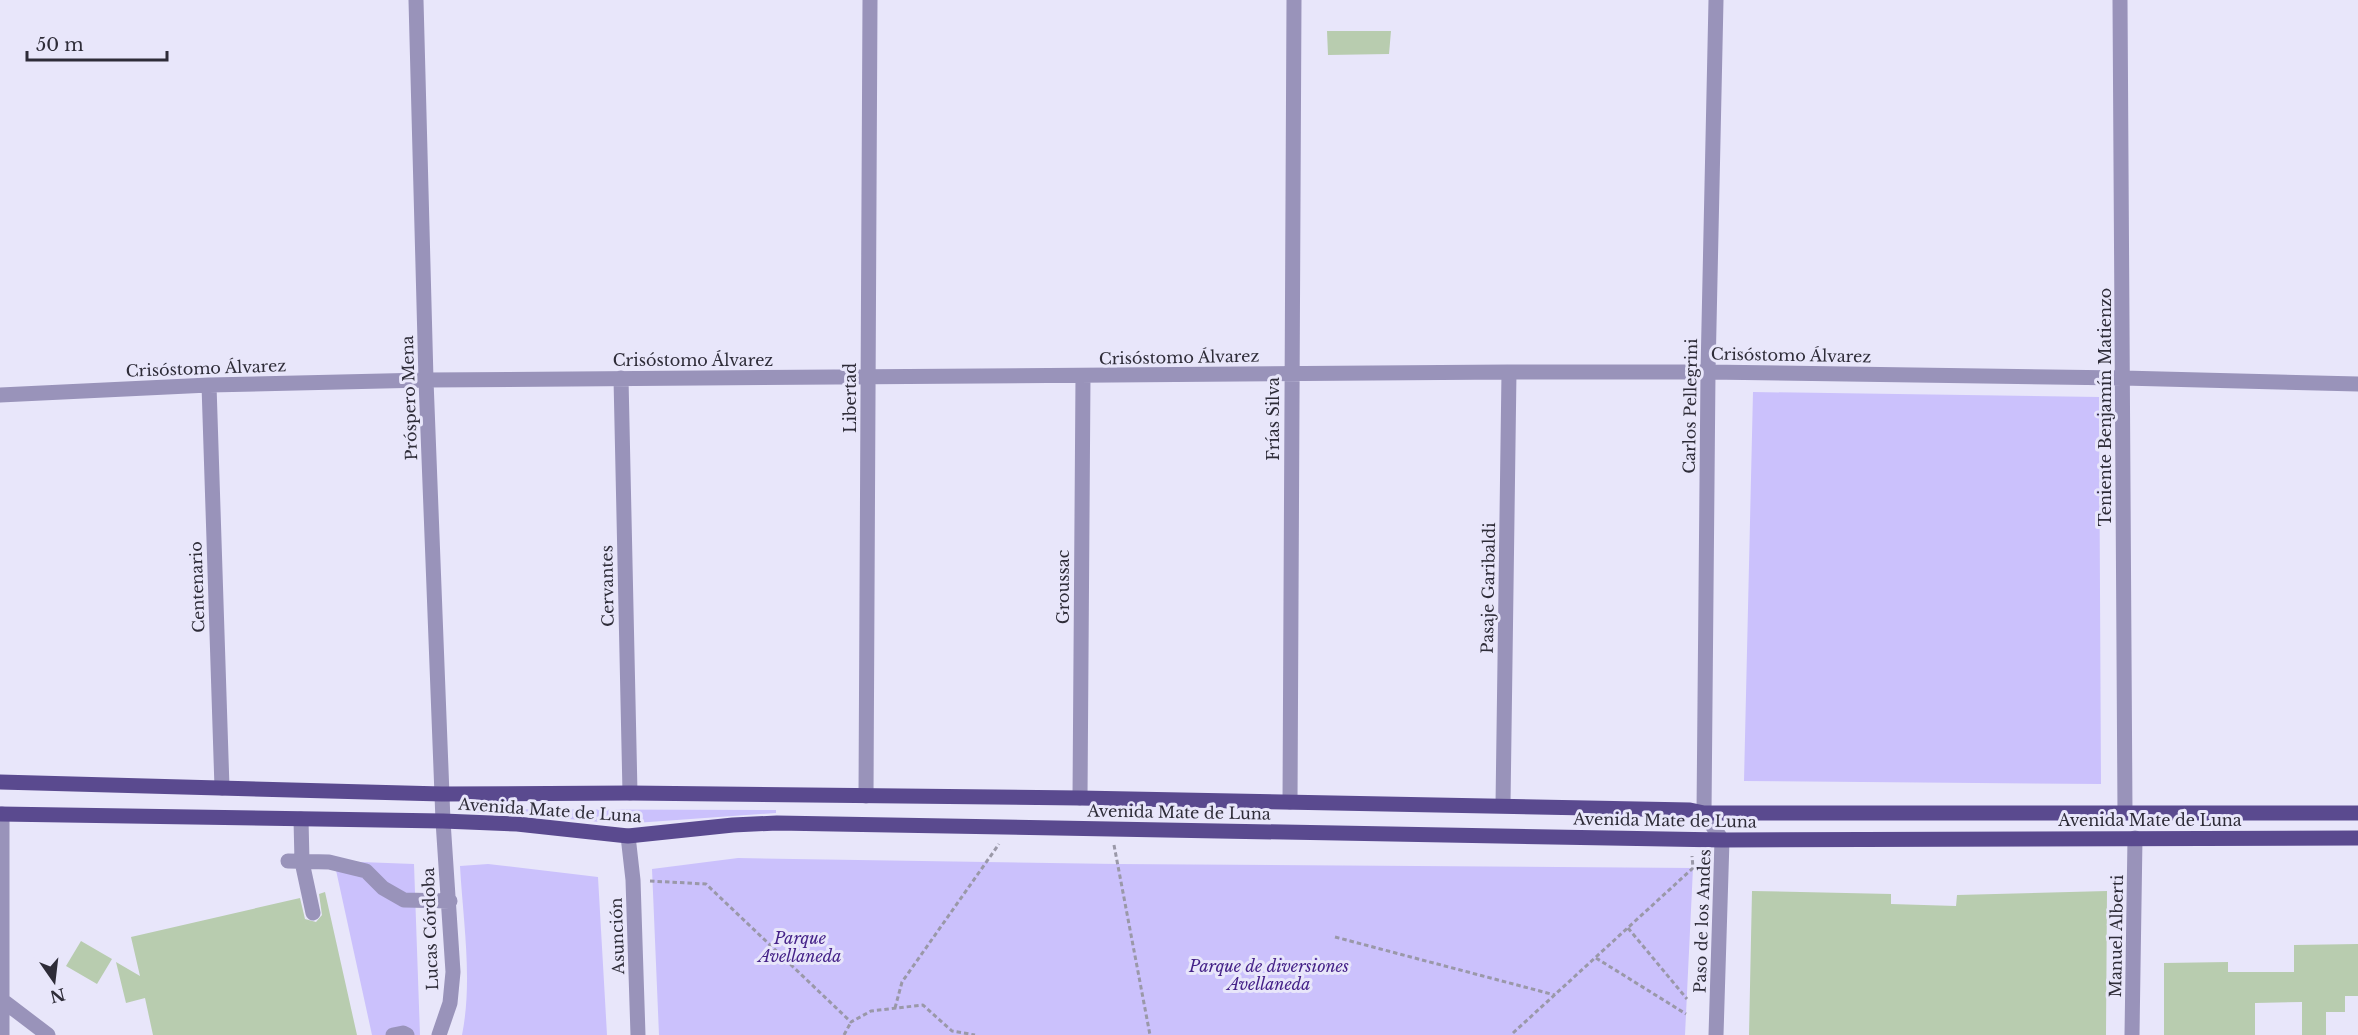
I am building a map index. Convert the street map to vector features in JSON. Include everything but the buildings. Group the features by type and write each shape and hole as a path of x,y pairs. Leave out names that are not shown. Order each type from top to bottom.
{"main road":[{"name":"Avenida Mate de Luna","path":"0,782 442,794 630,793 1503,805 1690,810 1704,813 2358,813"},
{"name":"Avenida Mate de Luna","path":"1,814 443,821 517,824 628,836 733,825 777,824 1722,840 2358,838"}],"street":[{"name":"Próspero Mena","path":"416,0 426,380 443,821"},
{"name":"Libertad","path":"866,796 870,0"},
{"name":"Frías Silva","path":"1290,802 1294,0"},
{"name":"Carlos Pellegrini","path":"1704,813 1708,372 1716,0"},
{"name":"Teniente Benjamín Matienzo","path":"2120,0 2125,813"},
{"name":"Crisóstomo Álvarez","path":"0,394 209,385 426,380 1509,372 1708,372 2358,384"},
{"name":"Pasaje Garibaldi","path":"1503,805 1509,372"},
{"name":"Groussac","path":"1080,798 1083,376"},
{"name":"Cervantes","path":"621,378 630,793"},
{"name":"Centenario","path":"209,385 222,788"},
{"name":"Paso de los Andes","path":"1704,813 1722,840 1716,1035"},
{"path":"1,814 2,1035"},
{"path":"301,819 295,862 314,913"},
{"name":"Lucas Córdoba","path":"439,1035 450,1003 453,972 443,821"},
{"name":"Asunción","path":"628,836 633,880 638,1035"},
{"name":"Manuel Alberti","path":"2132,1035 2135,838"},
{"path":"295,862 329,862 366,871 383,888 404,900 450,901"},
{"path":"2,1000 48,1035"},
{"path":"393,1035 403,1033 407,1035"}],"path":[{"path":"894,1008 902,982 1010,827"},
{"path":"1112,829 1150,1035"},
{"path":"1513,1033 1693,868"},
{"path":"633,880 706,884 851,1022"},
{"path":"1628,928 1687,999"},
{"path":"1335,937 1555,995"},
{"path":"1595,958 1686,1014"},
{"path":"844,1035 851,1022 871,1011 923,1005 952,1031 975,1035"}],"green space":[{"path":"1753,392 2099,397 2101,784 1744,781"},
{"path":"464,809 776,810 776,813 621,824 518,814 464,812"},
{"name":"Parque Avellaneda","path":"738,858 1117,864 1693,868 1685,1035 659,1035 652,869"},
{"path":"334,861 414,864 420,1035 372,1035"},
{"path":"488,864 598,877 607,1035 462,1035 467,972 460,866"}],"park label":[{"name":"Parque de diversiones Avellaneda","path":"1269,975"}]}
